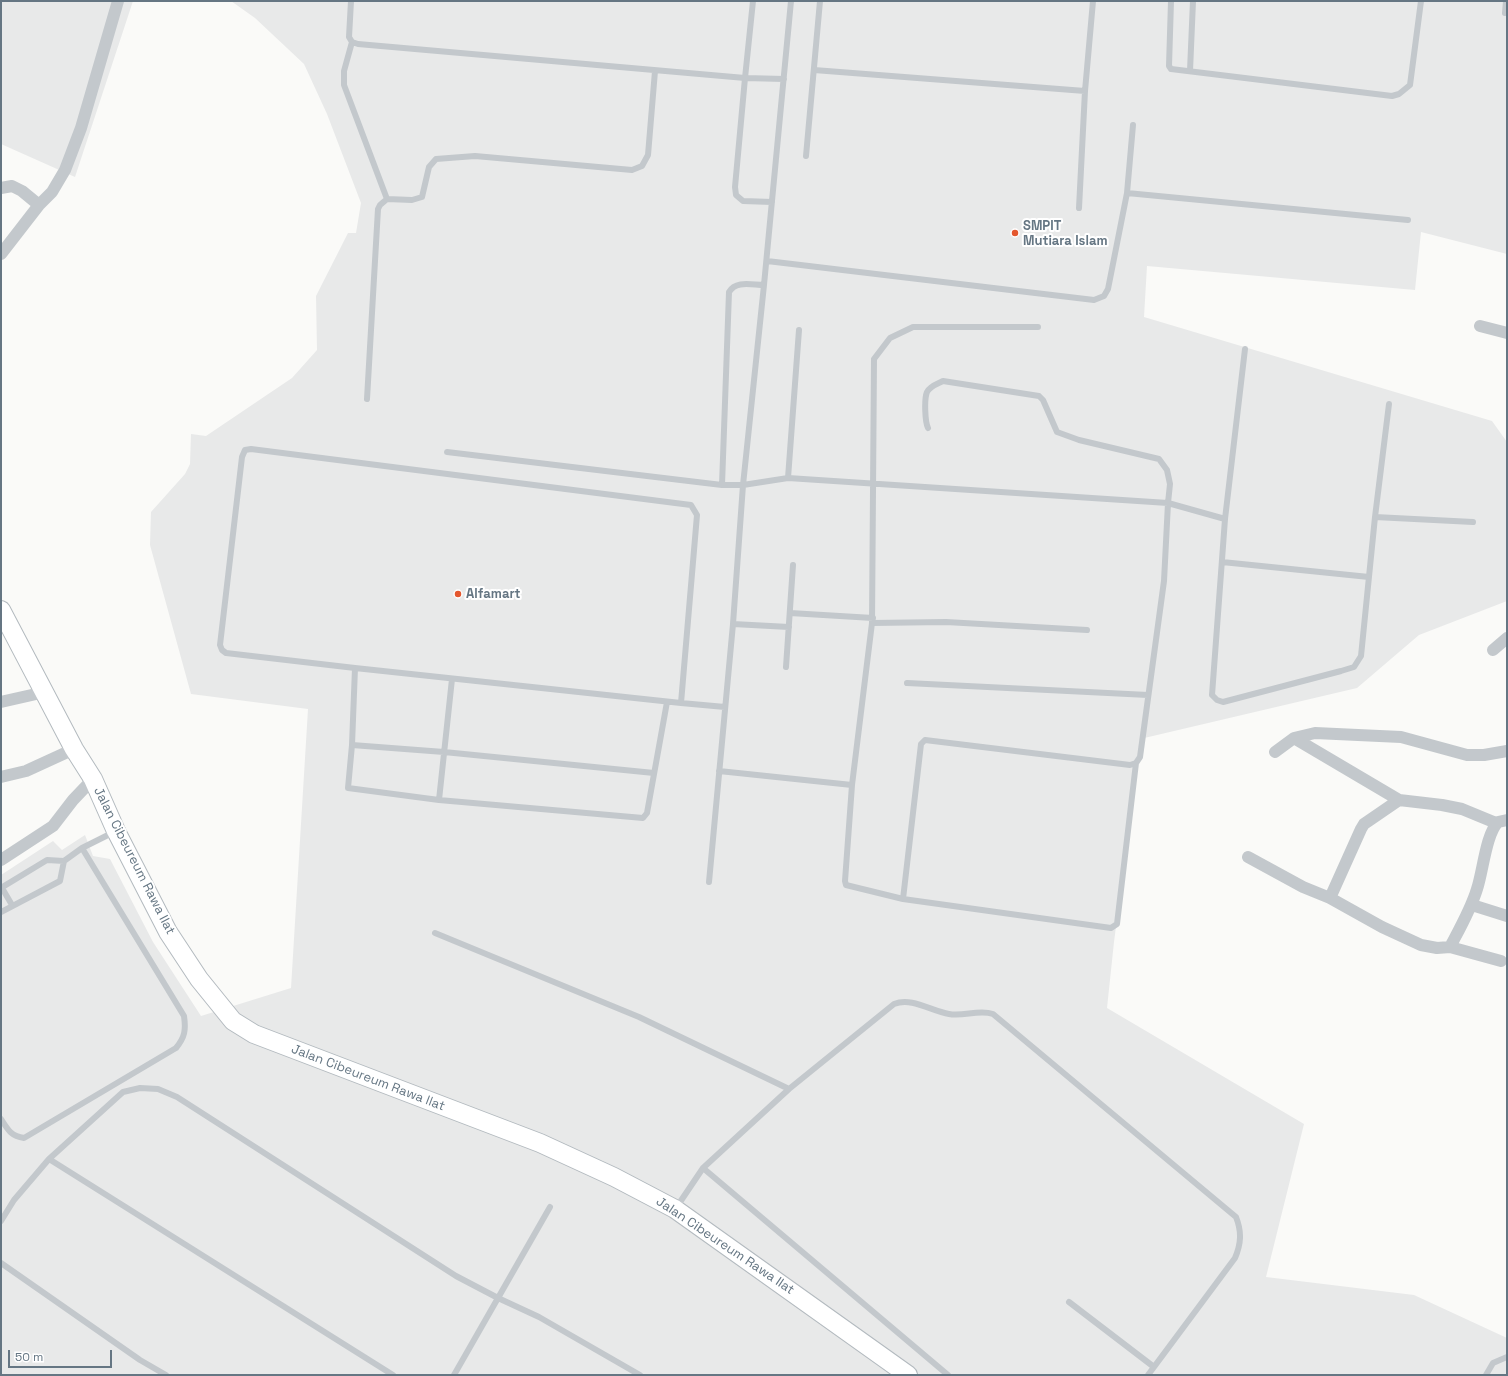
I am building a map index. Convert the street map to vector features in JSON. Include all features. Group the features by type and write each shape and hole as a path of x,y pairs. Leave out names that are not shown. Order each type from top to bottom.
{"street":[{"path":"1,254 59,182 73,150 118,1"},
{"path":"1,188 12,186 22,191 39,205"},
{"path":"1480,326 1507,333"},
{"name":"Jalan Cibeureum Rawa Ilat","path":"1,610 74,749 93,779 116,831 168,932 199,979 233,1021 254,1034 266,1039 540,1144 614,1177 675,1209 908,1375"},
{"path":"1493,650 1507,638"},
{"path":"1,702 45,692"},
{"path":"1275,752 1294,738 1315,733 1388,735 1413,739 1467,755 1484,755 1507,751"},
{"path":"1294,738 1399,800 1442,804 1501,822 1492,831 1482,873 1472,905 1450,947"},
{"path":"1,777 26,770 74,749"},
{"path":"1,860 53,826 73,800 93,779"},
{"path":"1330,898 1364,824 1399,800"},
{"path":"1248,857 1303,887 1330,898 1382,927 1421,945 1437,948 1450,947 1501,961"},
{"path":"1472,905 1507,916"}],"lane":[{"path":"352,1 349,37 352,42 358,44 655,71 745,78 784,79"},
{"path":"753,1 735,187 736,195 743,201 772,202"},
{"path":"709,882 733,624 743,485 767,261 791,1"},
{"path":"806,156 820,1"},
{"path":"1079,208 1085,91 1093,1"},
{"path":"1171,1 1169,66 1174,70 1392,96 1399,94 1410,85 1421,1"},
{"path":"1190,71 1193,1"},
{"path":"1505,13 1506,1"},
{"path":"352,42 344,70 344,85 387,199"},
{"path":"814,70 1085,91"},
{"path":"367,399 378,213 380,205 387,199 412,200 422,197 430,167 436,159 475,156 632,170 642,166 648,155 655,71"},
{"path":"767,261 1094,300 1104,296 1108,289 1127,193 1133,126"},
{"path":"1127,193 1408,220"},
{"path":"722,486 729,292 732,287 737,284 764,285"},
{"path":"928,428 925,421 927,392 934,385 943,381 1039,396 1043,400 1057,432 1066,436 1159,459 1167,470 1170,484 1164,581 1140,757 1136,763 1117,924 1111,928 903,899 846,885 845,881 852,785 873,620 872,483 874,359 890,338 914,327 1038,327"},
{"path":"788,478 799,330"},
{"path":"1245,349 1225,518 1212,695 1217,700 1223,702 1354,667 1361,656 1375,517 1389,404"},
{"path":"681,703 697,515 691,505 251,448 245,450 242,457 220,644 222,650 226,653 452,679 667,702 725,707"},
{"path":"447,452 722,486 743,485 788,478 872,483 1168,503 1225,518"},
{"path":"1375,517 1473,522"},
{"path":"1222,562 1369,577"},
{"path":"786,667 793,565"},
{"path":"790,614 873,620 946,622 1087,630"},
{"path":"733,624 789,627"},
{"path":"355,668 352,745 348,788 440,800 640,818 645,817 647,813 667,702"},
{"path":"440,800 452,679"},
{"path":"907,683 1148,695"},
{"path":"903,899 922,744 925,740 1130,765 1136,763"},
{"path":"352,745 444,752 654,773"},
{"path":"720,771 852,785"},
{"path":"12,905 1,888 47,860 64,861 82,848 116,831"},
{"path":"1,1119 9,1132 16,1137 24,1138 176,1048 185,1034 184,1016 82,848"},
{"path":"1,912 60,881 64,861"},
{"path":"435,933 639,1017 789,1089"},
{"path":"675,1209 703,1168 789,1089 894,1004 907,1002 950,1015 986,1012 993,1014 1236,1217 1240,1226 1240,1247 1235,1258 1148,1375"},
{"path":"1,1221 14,1200 50,1159 124,1092 140,1088 158,1089 177,1097 456,1276 498,1298 540,1317 640,1375"},
{"path":"50,1159 393,1375"},
{"path":"703,1168 948,1375"},
{"path":"454,1375 550,1207"},
{"path":"1,1263 140,1360 166,1375"},
{"path":"1069,1302 1154,1367"},
{"path":"1486,1375 1493,1362 1507,1357"}],"shaded area":[{"path":"1,1 133,1 75,177 1,144"},
{"path":"231,1 1507,1 1507,254 1421,232 1415,290 1147,266 1144,317 1492,421 1507,442 1507,601 1419,635 1357,688 1140,739 1107,1008 1304,1124 1266,1277 1414,1295 1507,1338 1507,1375 1,1375 1,875 53,841 62,850 85,835 93,856 110,859 153,942 201,1016 291,988 308,709 191,694 150,545 151,512 185,474 190,464 191,434 206,436 292,378 317,350 316,296 348,233 356,233 361,203 327,114 304,64 255,18"}],"place":[{"name":"SMPIT Mutiara Islam","path":"1015,233"},
{"name":"Alfamart","path":"458,594"}]}
